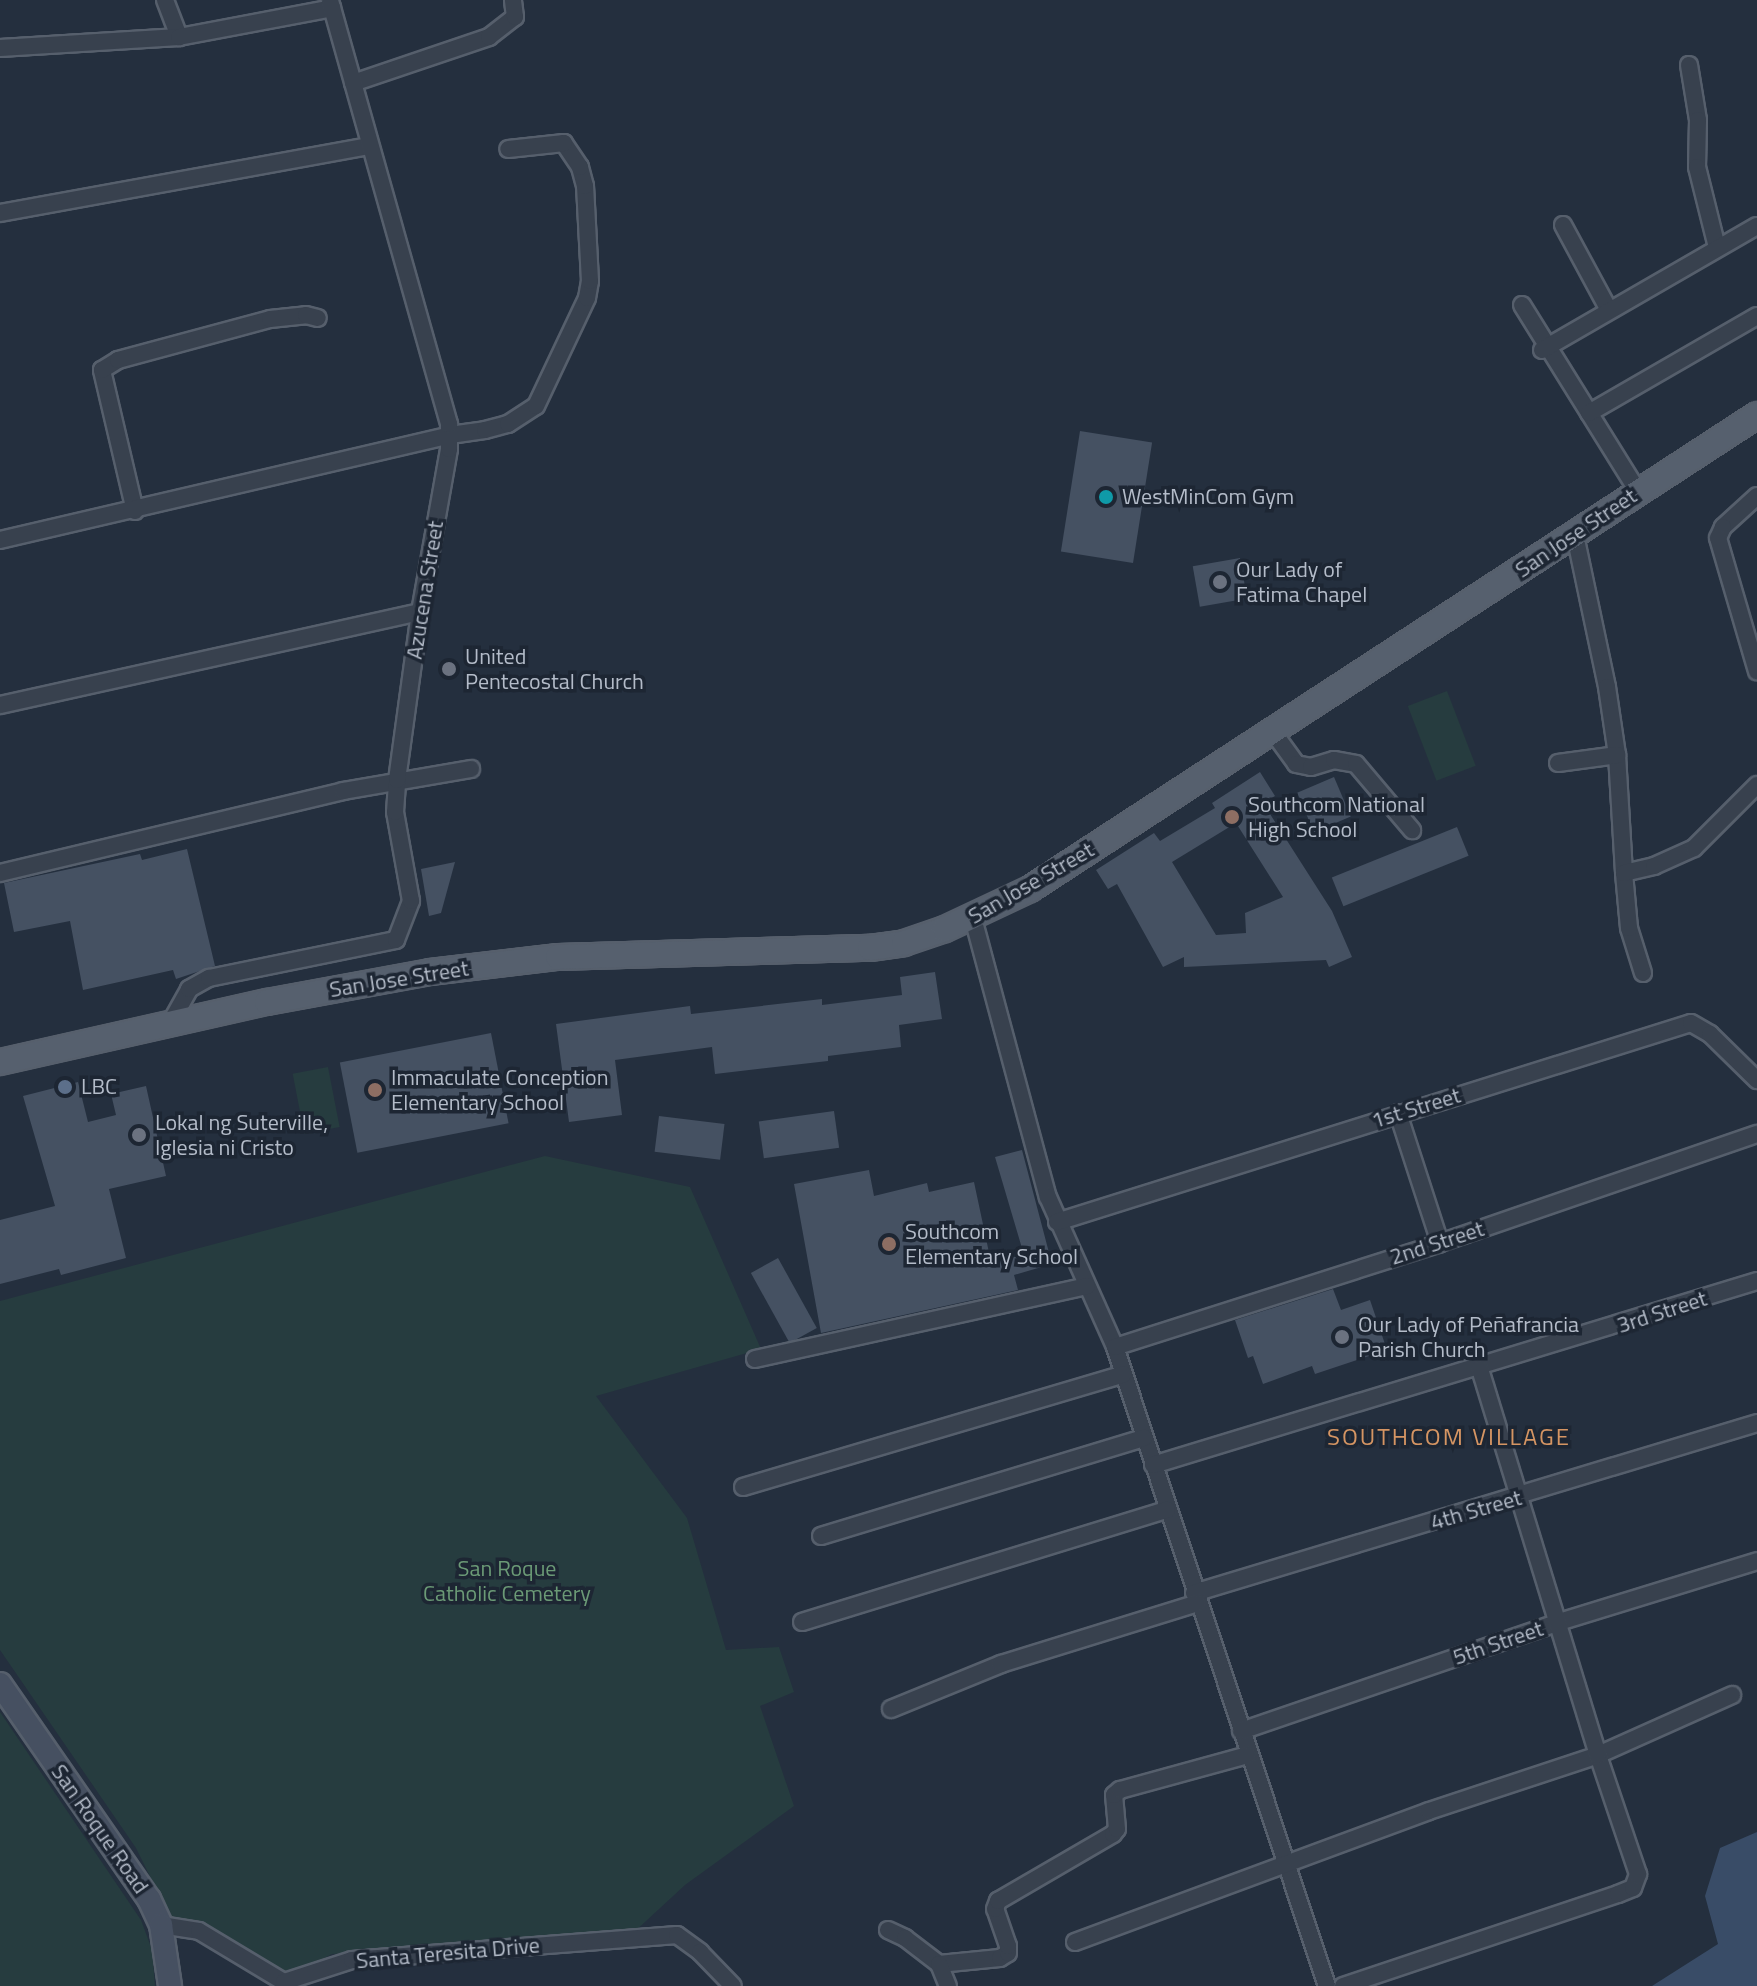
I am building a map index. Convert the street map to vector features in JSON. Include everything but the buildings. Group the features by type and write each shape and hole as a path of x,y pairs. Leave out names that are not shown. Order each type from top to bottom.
{"main road":[{"name":"San Jose Street","path":"0,1062 344,986 558,957 870,948 904,943 973,918 1030,889 1757,415"},
{"name":"San Roque Road","path":"0,1684 149,1899 161,1925 170,1986"}],"street":[{"path":"165,0 179,37"},
{"path":"353,83 489,37 515,17 513,0"},
{"path":"0,48 179,37 331,4"},
{"name":"Azucena Street","path":"171,1022 189,989 209,978 396,940 411,901 395,812 397,780 420,612 450,435 445,403 331,4"},
{"path":"1689,65 1698,120 1697,167 1717,247"},
{"path":"0,540 508,424 536,406 587,298 590,242 580,167 564,143 508,149"},
{"path":"0,213 370,146"},
{"path":"1563,225 1609,310"},
{"path":"1545,349 1757,226"},
{"path":"1522,305 1545,349 1638,491"},
{"path":"135,511 101,381 102,370 118,360 270,319 306,315 318,318"},
{"path":"1589,413 1757,316"},
{"path":"1757,496 1718,532 1757,671"},
{"path":"1575,535 1605,674 1617,755 1629,928 1643,973"},
{"path":"0,705 420,612"},
{"path":"1273,732 1296,764 1311,767 1334,760 1356,764 1412,830"},
{"path":"1558,763 1617,755"},
{"path":"0,873 397,780 471,769"},
{"path":"1624,873 1654,866 1694,848 1757,785"},
{"path":"973,918 1057,1222 1115,1347 1327,1986"},
{"name":"1st Street","path":"1057,1222 1691,1023 1710,1034 1757,1080"},
{"path":"1398,1113 1440,1243"},
{"name":"2nd Street","path":"1115,1347 1440,1243 1757,1134"},
{"name":"3rd Street","path":"1153,1465 1480,1369 1757,1281"},
{"path":"755,1359 1087,1286"},
{"path":"1343,1986 1633,1888 1638,1874 1635,1857 1598,1755 1480,1369"},
{"path":"743,1487 1124,1374"},
{"name":"4th Street","path":"891,1709 1001,1664 1196,1598 1757,1423"},
{"path":"821,1536 1144,1438"},
{"path":"802,1622 1167,1510"},
{"name":"5th Street","path":"1241,1731 1559,1622 1757,1561"},
{"path":"1075,1942 1429,1811 1598,1755 1732,1695"},
{"path":"939,1964 1000,1958 1008,1953 995,1909 998,1901 1113,1834 1117,1822 1112,1803 1120,1790 1248,1755"},
{"name":"Santa Teresita Drive","path":"161,1925 199,1931 284,1982 352,1960 671,1934 681,1936 733,1986"},
{"path":"888,1930 899,1933 939,1964 948,1986"}],"green space":[{"path":"1447,691 1476,766 1436,781 1408,706"},
{"path":"328,1067 340,1127 304,1134 293,1074"},
{"name":"San Roque Catholic Cemetery","path":"545,1156 690,1187 761,1349 596,1396 687,1518 726,1650 779,1647 794,1692 760,1706 794,1806 685,1885 632,1934 332,1954 295,1974 278,1972 204,1925 170,1917 136,1848 0,1650 0,1301"},
{"path":"0,1712 141,1920 152,1950 155,1986 0,1986"}],"water":[{"path":"1757,1832 1757,1986 1652,1986 1718,1944 1705,1896 1720,1848"}],"place":[{"name":"WestMinCom Gym","path":"1106,497"},
{"name":"Our Lady of Fatima Chapel","path":"1220,582"},
{"name":"United Pentecostal Church","path":"449,669"},
{"name":"Southcom National High School","path":"1232,817"},
{"name":"LBC","path":"65,1087"},
{"name":"Immaculate Conception Elementary School","path":"375,1090"},
{"name":"Lokal ng Suterville, Iglesia ni Cristo","path":"139,1135"},
{"name":"Southcom Elementary School","path":"889,1244"},
{"name":"Our Lady of Peñafrancia Parish Church","path":"1342,1337"}],"district":[{"name":"SOUTHCOM VILLAGE","path":"1449,1437"}]}
